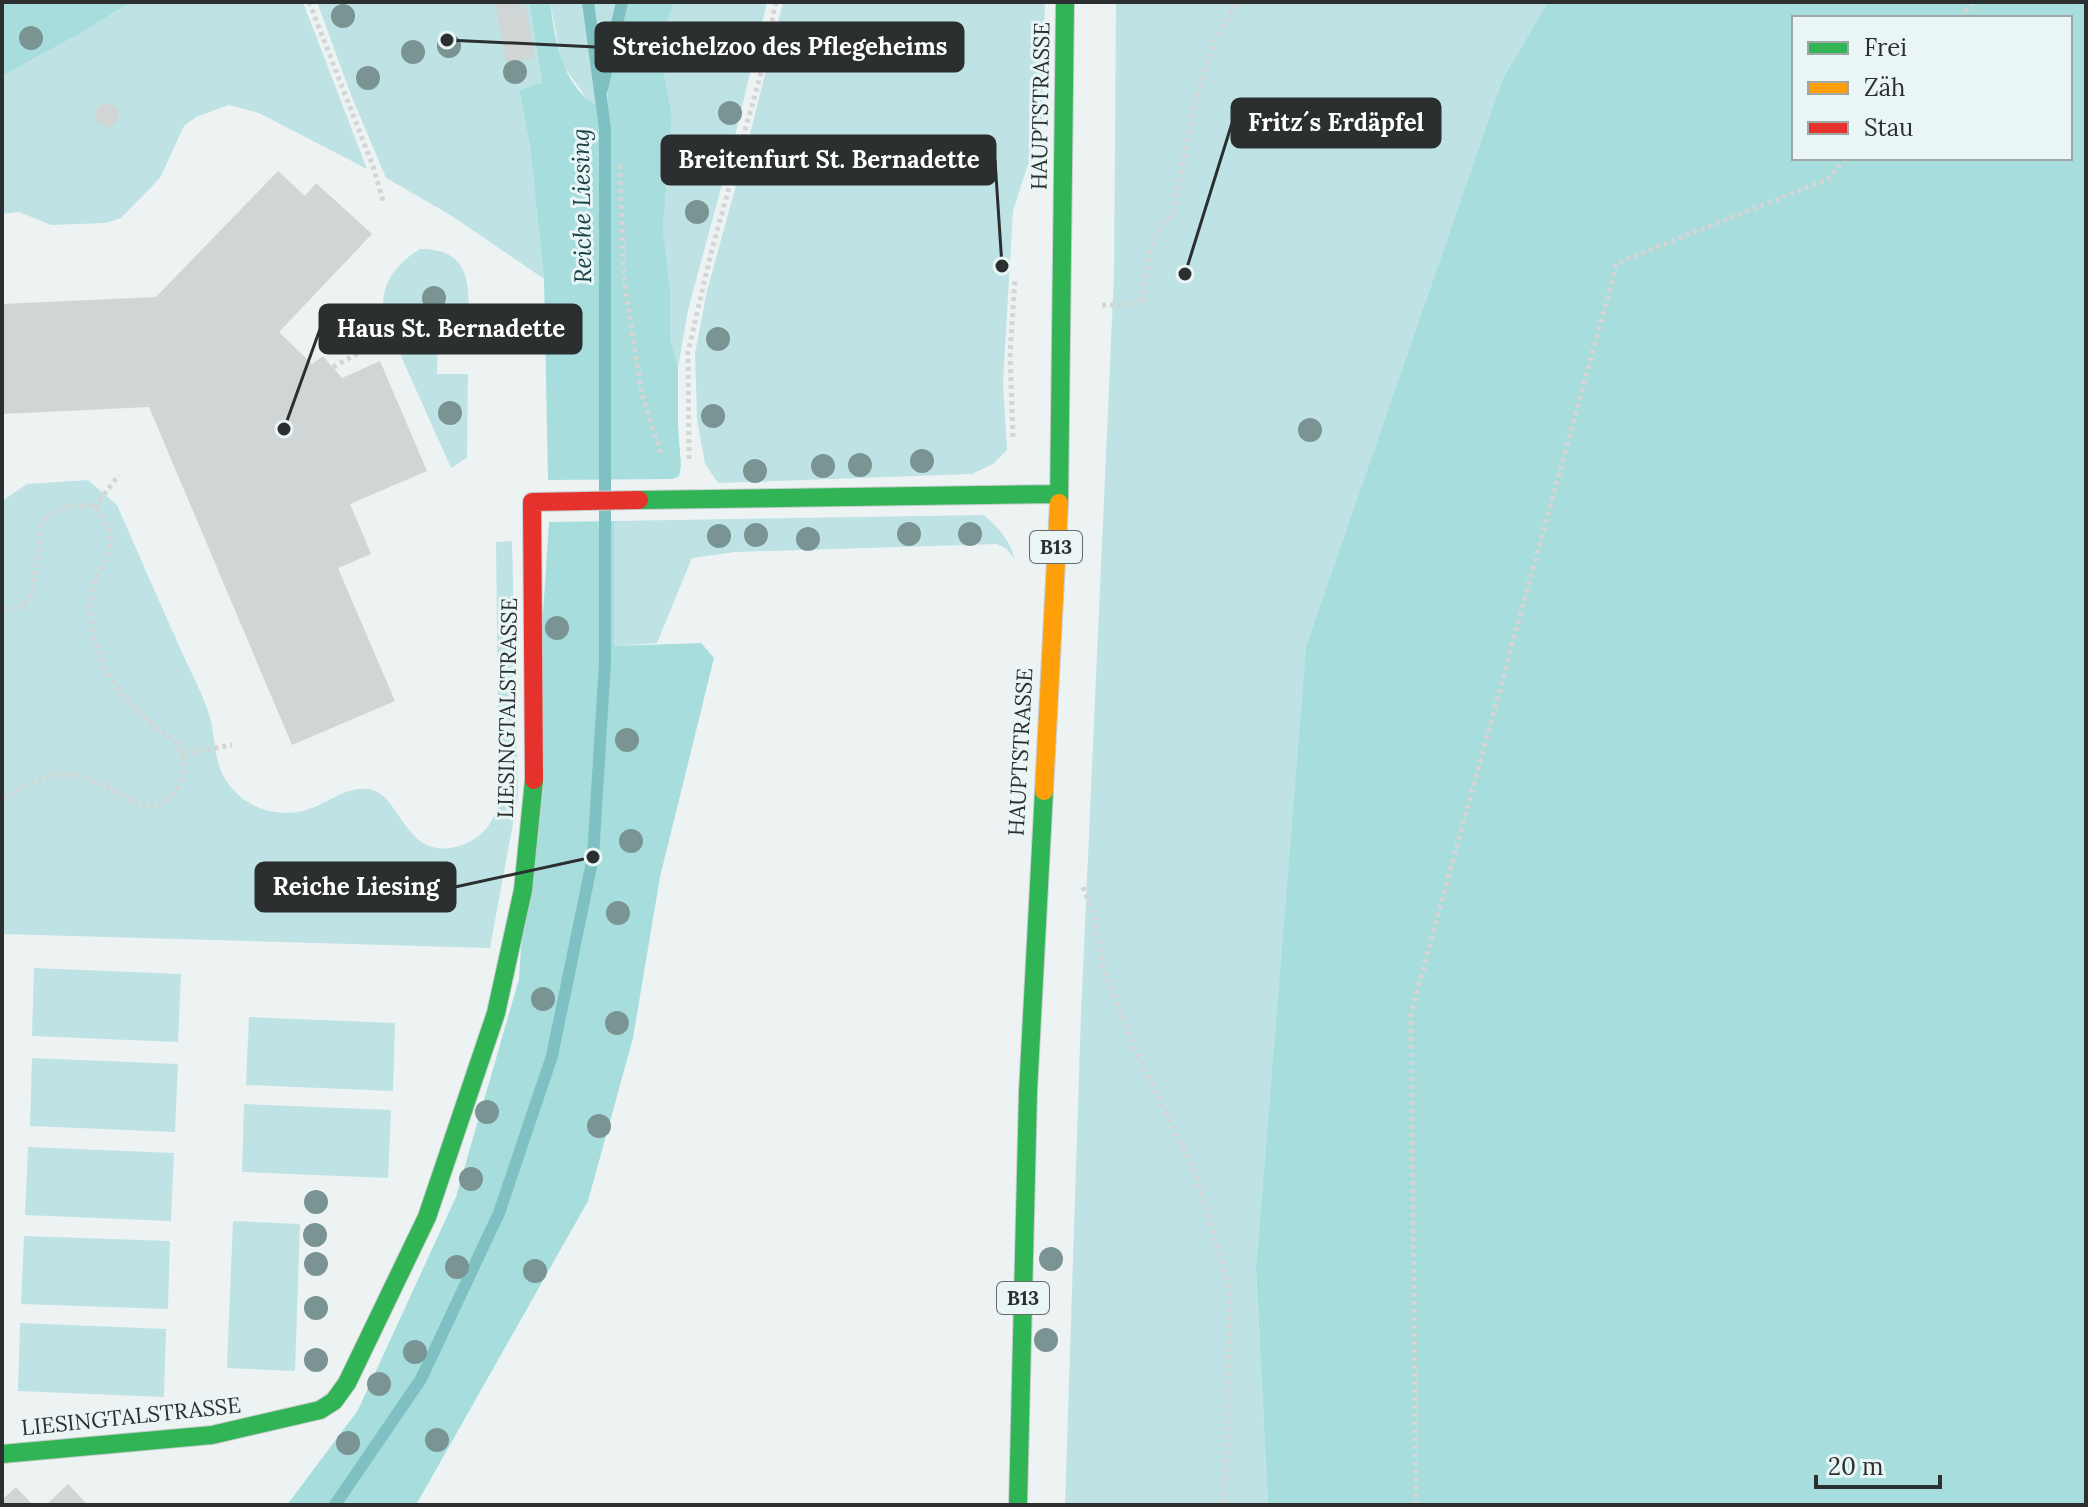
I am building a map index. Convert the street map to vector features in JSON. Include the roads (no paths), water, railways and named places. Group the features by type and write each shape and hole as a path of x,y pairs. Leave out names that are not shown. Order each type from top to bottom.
{"street":[{"name":"HAUPTSTRASSE","path":"1018,1505 1028,1076 1059,494 1065,2"},
{"name":"LIESINGTALSTRASSE","path":"2,1454 212,1435 320,1410 334,1401 347,1383 427,1217 496,1013 523,890 534,777 532,502 1059,494"}],"waterway":[{"name":"Reiche Liesing","path":"335,1505 421,1379 499,1213 552,1056 593,857 605,662 605,129 588,2"},
{"path":"602,89 622,2"}],"place":[{"name":"Streichelzoo des Pflegeheims","path":"447,40"},
{"name":"Breitenfurt St. Bernadette","path":"1002,266"},
{"name":"Fritz´s Erdäpfel","path":"1185,274"},
{"name":"Haus St. Bernadette","path":"284,429"},
{"name":"Reiche Liesing","path":"593,857"}]}
